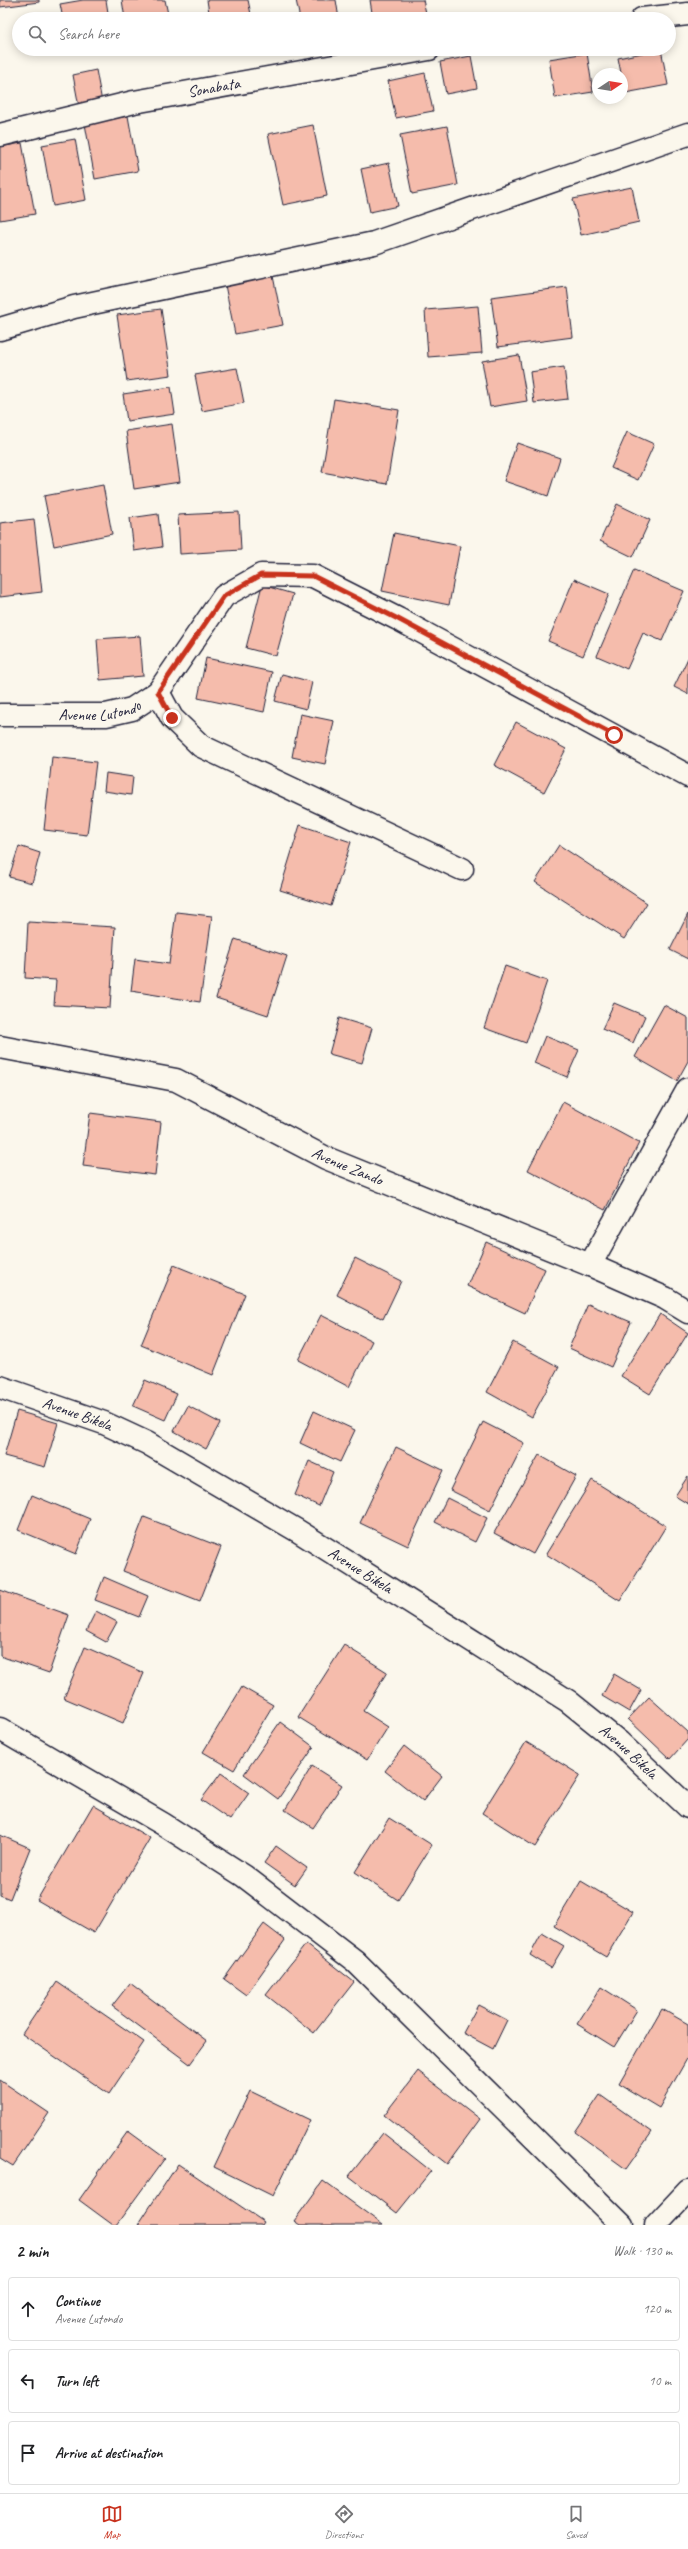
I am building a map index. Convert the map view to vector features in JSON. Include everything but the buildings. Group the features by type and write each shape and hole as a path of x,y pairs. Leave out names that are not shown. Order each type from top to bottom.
{"street":[{"path":"676,15 688,14"},
{"name":"Sonabata","path":"0,135 134,102 390,56"},
{"path":"0,329 74,307 374,243 688,134"},
{"name":"Avenue Lutondo","path":"0,715 106,715 132,709 158,692 224,596 261,575 313,576 405,622 688,776"},
{"path":"158,692 172,718 201,746 462,869"},
{"name":"Avenue Zando","path":"0,1047 176,1080 326,1158 590,1265 665,1298 688,1312"},
{"path":"590,1265 688,1088"},
{"name":"Avenue Bikela","path":"0,1387 104,1423 147,1443 298,1531 568,1701 619,1742 688,1807"},
{"path":"0,1729 163,1824 244,1876 355,1961 622,2225"},
{"path":"656,2225 688,2191"}],"route":[{"path":"172,718 158,692 224,596 261,575 313,576 398,619 614,735"}]}
